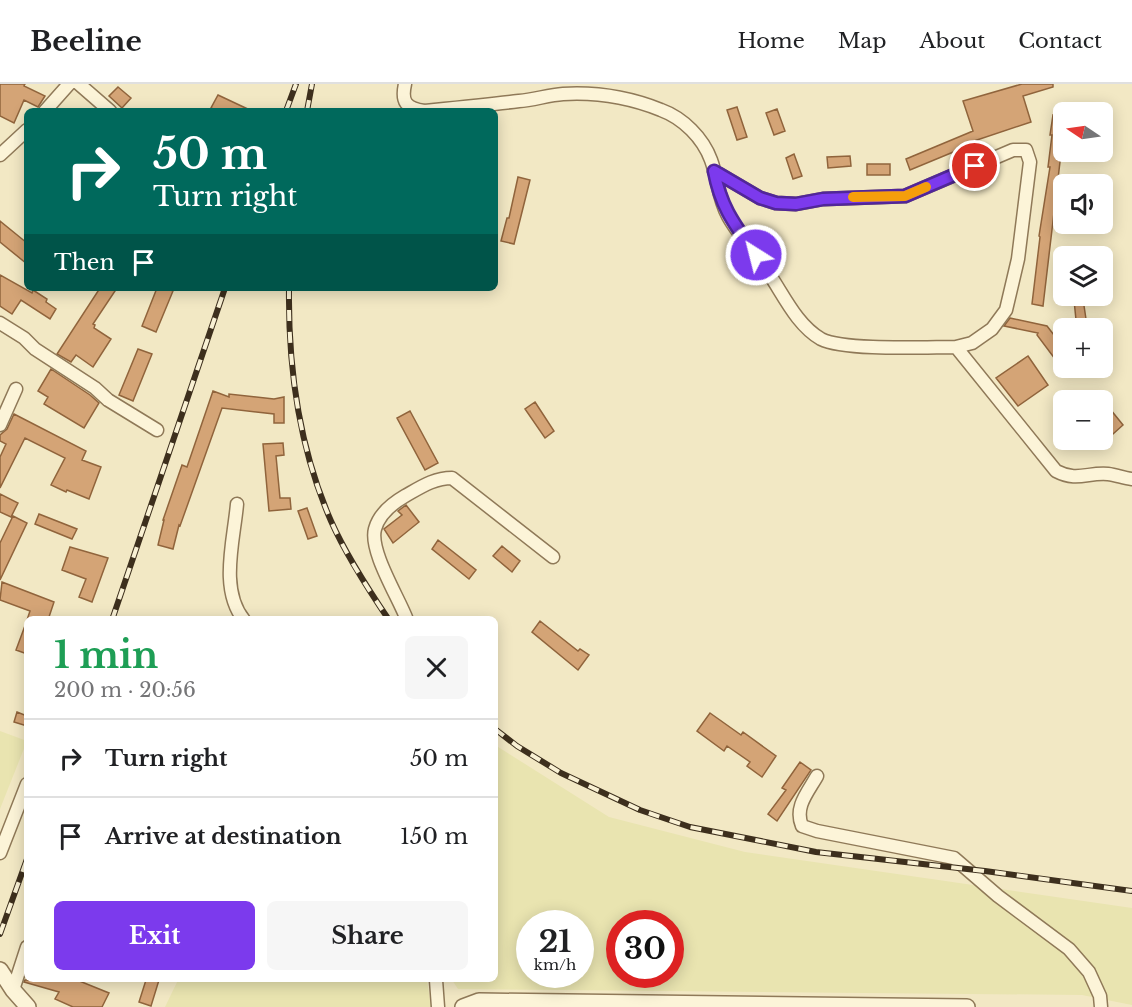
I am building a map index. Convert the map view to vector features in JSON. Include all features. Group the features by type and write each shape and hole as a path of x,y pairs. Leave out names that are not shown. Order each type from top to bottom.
{"street":[{"path":"48,108 69,84"},
{"path":"78,84 106,108"},
{"path":"405,84 403,94 405,102 411,108"},
{"path":"452,108 563,94 596,95 627,99 662,110 682,120 699,139 711,159 718,193 729,217 796,314 809,329 822,339 864,346 956,347 972,343 992,329 1006,310 1018,259 1030,162 1026,150 1013,150 905,196 834,199 796,204 776,203 760,198 714,171"},
{"path":"0,155 24,133"},
{"path":"0,323 24,338 34,349 95,388 108,400 157,430"},
{"path":"956,347 1056,471 1066,477 1106,474 1132,480"},
{"path":"0,425 16,389"},
{"path":"405,616 378,556 374,541 375,529 393,502 429,482 452,478 553,557"},
{"path":"237,504 230,574 233,600 242,616"},
{"path":"817,776 800,806 798,817 802,826 817,831 954,858 998,896 1069,949 1089,972 1100,996 1101,1007"},
{"path":"0,853 24,792"},
{"path":"13,990 24,956"},
{"path":"0,970 28,1007"},
{"path":"436,982 438,1007"},
{"path":"463,1007 479,1000 968,1007"}],"shaded area":[{"path":"0,731 24,740 24,749 0,809"},
{"path":"498,747 609,817 745,852 1132,908 1132,1005 1082,995 458,989 453,982 498,982"},
{"path":"177,982 427,982 431,1007 165,1007"}],"building":[{"path":"0,84 25,84 24,86 45,96 38,107 24,100 14,123 0,116"},
{"path":"1022,84 1053,84 1053,87 1023,96 1031,122 962,145 963,148 910,170 906,159 973,131 963,101"},
{"path":"118,87 131,98 122,108 109,96"},
{"path":"218,95 246,108 211,108"},
{"path":"737,107 747,137 737,140 727,110"},
{"path":"777,109 785,131 774,135 766,113"},
{"path":"1053,115 1053,162 1060,162 1059,174 1053,174 1053,221 1043,306 1032,304 1039,236 1050,167 1048,167 1052,135 1050,135"},
{"path":"794,154 802,176 793,179 786,158"},
{"path":"850,156 851,166 828,168 827,157"},
{"path":"867,164 890,164 890,175 867,175"},
{"path":"518,177 530,180 514,244 501,241 507,218 509,218"},
{"path":"0,221 24,241 24,262 0,242"},
{"path":"0,275 24,288 24,291 32,293 35,291 47,299 46,302 56,309 50,319 21,300 12,314 0,306"},
{"path":"98,291 115,291 93,324 94,328 111,339 93,367 76,355 71,362 57,354"},
{"path":"156,291 173,291 156,332 142,326"},
{"path":"1075,306 1084,306 1086,318 1076,318"},
{"path":"1010,318 1047,326 1053,334 1053,356 1037,335 1038,333 1004,326"},
{"path":"138,349 152,354 133,401 119,395"},
{"path":"1028,356 1048,385 1018,406 996,378"},
{"path":"51,369 99,403 84,428 44,404 48,397 38,391"},
{"path":"213,391 229,397 229,394 274,399 284,397 284,423 274,423 274,414 222,408 179,525 173,549 158,545 163,520 182,465 187,467"},
{"path":"535,402 554,431 545,438 525,409"},
{"path":"410,411 438,463 425,470 397,418"},
{"path":"1113,413 1123,425 1113,434"},
{"path":"14,414 86,451 82,460 101,467 89,499 51,485 65,458 25,438 0,488 0,457 6,444 0,441 0,435 7,429"},
{"path":"283,443 284,455 276,456 280,498 290,498 291,509 269,511 263,444"},
{"path":"0,494 18,503 11,517 0,512"},
{"path":"406,505 419,522 393,543 384,529 402,515 398,511"},
{"path":"307,508 317,536 308,539 298,511"},
{"path":"39,514 77,529 72,539 35,524"},
{"path":"13,516 27,523 0,580 0,543"},
{"path":"438,540 476,570 469,579 432,549"},
{"path":"502,546 520,561 512,572 493,556"},
{"path":"70,547 108,558 92,602 79,597 86,579 62,570"},
{"path":"2,582 54,602 49,616 28,616 30,611 0,600"},
{"path":"540,621 578,651 580,649 589,655 578,670 532,632"},
{"path":"24,628 24,653 16,650"},
{"path":"17,712 24,715 24,725 14,722"},
{"path":"710,713 741,735 743,732 776,756 762,777 747,766 750,762 727,746 724,751 697,731"},
{"path":"800,762 811,770 777,821 768,814 786,790 782,788"},
{"path":"24,982 82,982 109,993 102,1007 73,1007 55,999 59,992"},
{"path":"145,982 158,982 151,1006 139,1002"}],"railway":[{"path":"287,108 296,84"},
{"path":"308,108 312,84"},
{"path":"113,616 224,291"},
{"path":"289,291 293,377 303,436 311,465 337,534 386,616"},
{"path":"498,731 561,773 640,810 690,827 816,852 985,871 1132,891"},
{"path":"0,934 24,867"}],"slow traffic":[{"path":"853,197 905,196 926,187"}],"route":[{"path":"756,255 729,217 718,193 714,171 760,198 776,203 796,204 823,199 905,196 975,166"}]}
